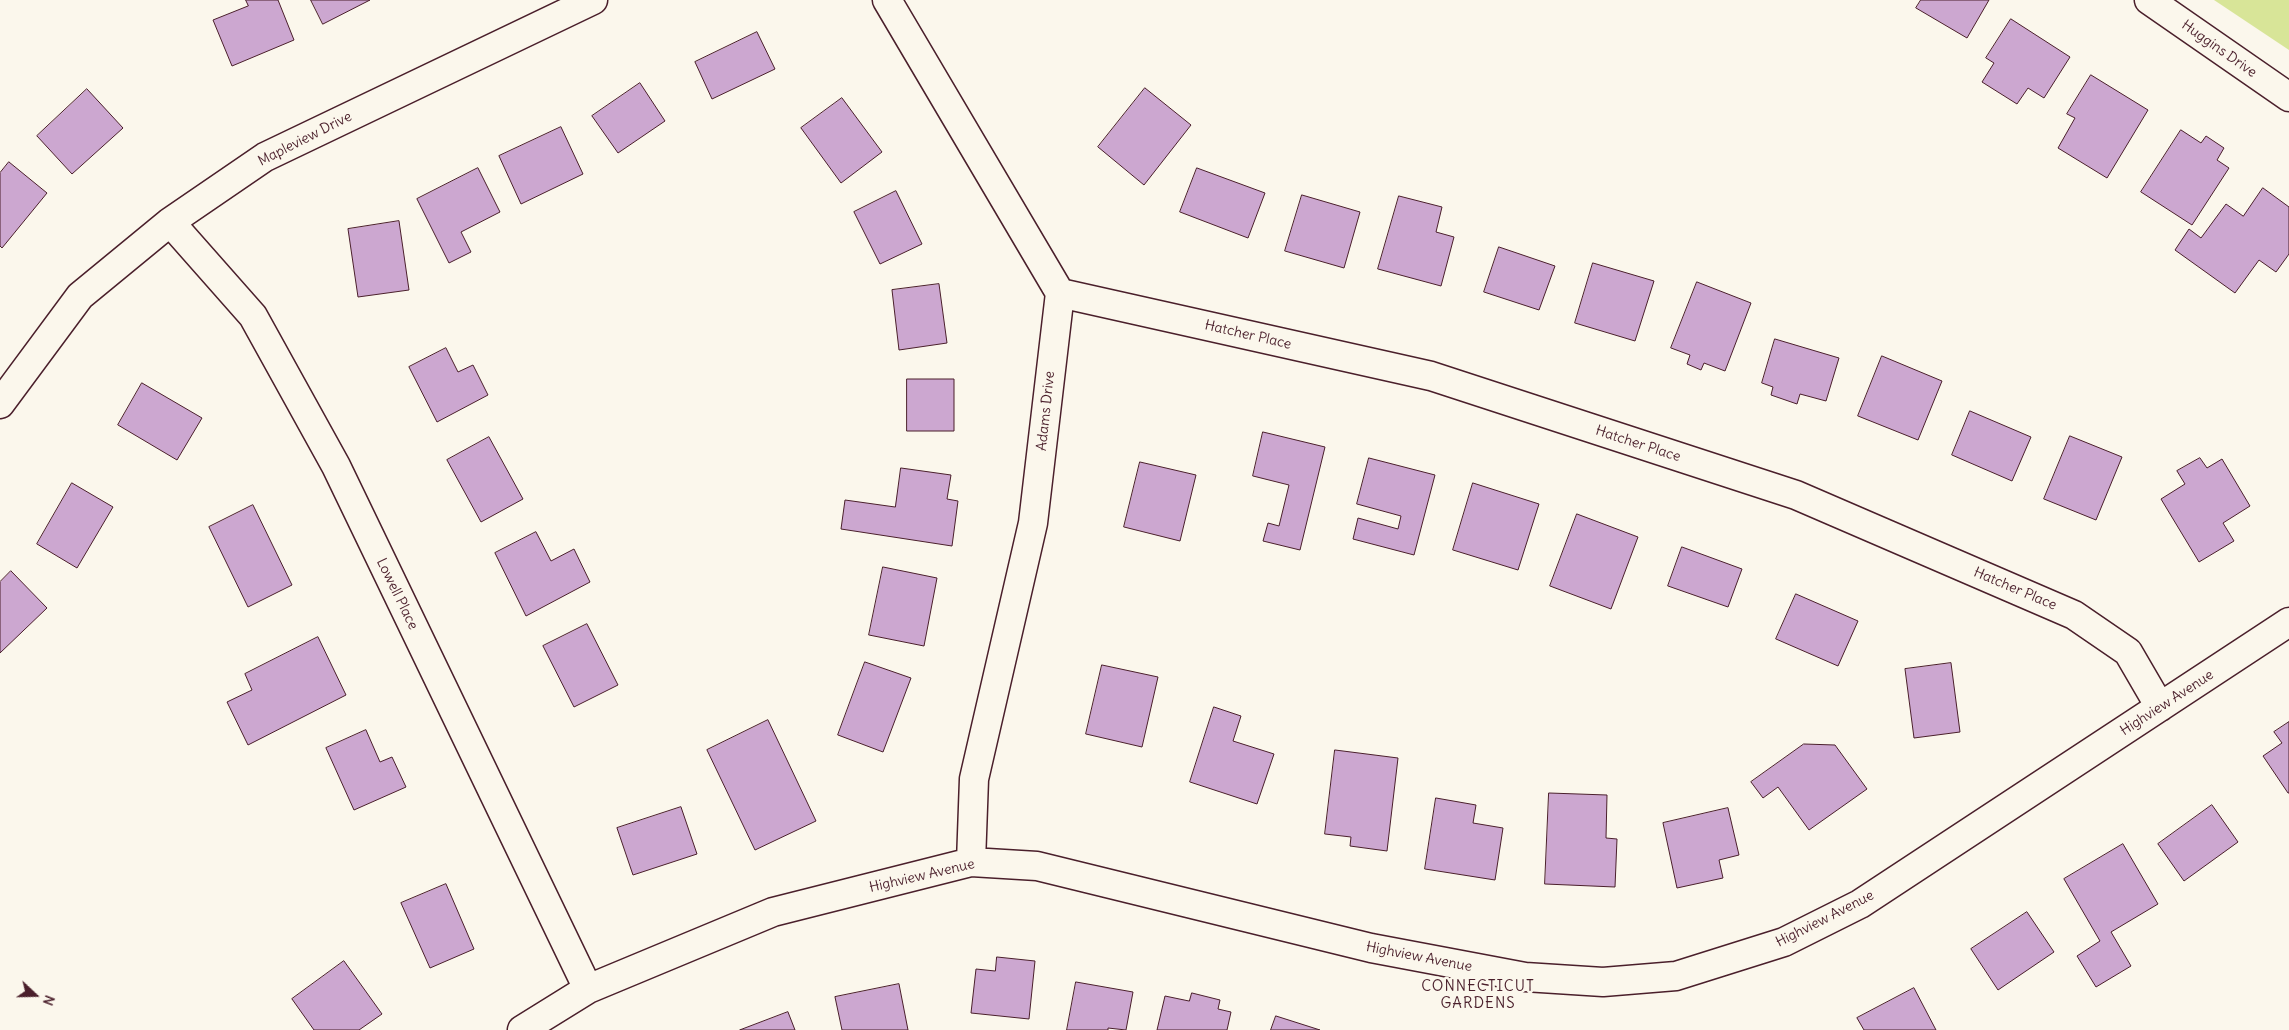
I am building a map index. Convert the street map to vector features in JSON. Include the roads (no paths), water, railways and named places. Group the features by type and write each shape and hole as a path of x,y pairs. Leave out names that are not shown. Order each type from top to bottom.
{"street":[{"name":"Mapleview Drive","path":"0,404 80,296 170,222 265,157 592,0"},
{"path":"887,0 1060,293"},
{"name":"Huggins Drive","path":"2149,0 2289,97"},
{"name":"Lowell Place","path":"170,222 253,316 336,466 588,988"},
{"name":"Hatcher Place","path":"1060,293 1431,376 1796,495 2074,615 2128,652 2160,708"},
{"name":"Adams Drive","path":"972,862 974,779 1034,523 1060,293"},
{"name":"Highview Avenue","path":"522,1030 588,988 774,912 972,862 1037,866 1371,948 1524,977 1604,982 1676,976 1784,942 1860,904 2289,622"}],"district":[{"name":"CONNECTICUT GARDENS","path":"1478,996"}]}
